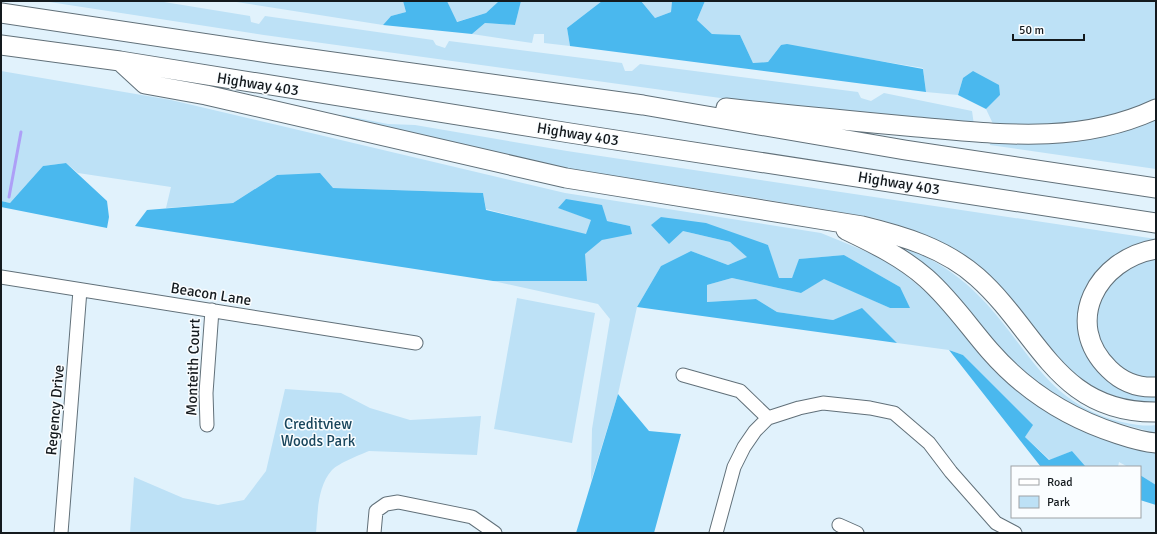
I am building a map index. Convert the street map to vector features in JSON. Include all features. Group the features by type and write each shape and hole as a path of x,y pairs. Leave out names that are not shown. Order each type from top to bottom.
{"highway":[{"path":"1,12 275,54 643,106 905,150 1156,188"},
{"name":"Highway 403","path":"1,45 120,61 570,133 1156,223"},
{"path":"120,61 146,84 206,95 566,178 862,226 903,237 934,249 951,258 971,272 992,292 1052,365 1074,387 1094,400 1117,408 1144,412 1156,412"},
{"path":"643,106 680,103 984,133 1044,135 1088,131 1125,122 1156,109"},
{"path":"827,221 878,245 911,266 954,306 990,352 1009,371 1045,400 1092,425 1130,438 1156,443"},
{"path":"1156,249 1127,258 1114,267 1104,277 1091,299 1088,321 1093,347 1102,362 1114,374 1134,385 1156,388"}],"street":[{"name":"Beacon Lane","path":"1,277 416,343"},
{"name":"Regency Drive","path":"61,533 80,290"},
{"name":"Monteith Court","path":"207,425 206,393 212,310"},
{"path":"683,375 728,386 740,391 768,418"},
{"path":"716,533 734,467 744,447 768,418 799,408 822,403 870,408 894,413 929,443 994,528 1015,533"},
{"path":"374,533 376,511 386,504 398,502 472,518 495,533"},
{"path":"839,525 857,533"}],"green space":[{"path":"43,1 158,1 250,16 251,22 259,24 265,16 433,40 436,45 445,48 449,41 622,63 625,71 632,71 640,64 858,92 861,98 871,101 884,93 972,111 974,125 779,106 264,35"},
{"path":"230,1 403,1 406,12 391,16 383,25"},
{"path":"447,1 499,1 486,13 456,22"},
{"path":"521,1 602,1 567,28 570,46 544,43 544,34 534,34 532,43 472,34 485,23 515,25"},
{"path":"641,1 672,1 671,12 655,18"},
{"path":"705,1 1156,1 1156,100 1139,109 1068,127 994,126 986,109 1000,95 963,78 958,95 926,92 923,68 781,45 768,62 753,63 740,35 712,34 697,20"},
{"path":"1,71 171,100 565,193 821,233 887,260 931,296 959,325 989,362 1156,451 1156,485 1141,476 1141,466 1126,466 1119,462 1118,466 1085,466 1072,451 1050,460 1025,437 1032,425 963,355 949,350 897,343 862,309 833,320 777,312 756,299 707,302 707,285 732,278 801,293 824,278 890,308 900,287 844,255 800,259 792,278 778,278 768,245 683,231 730,242 748,257 728,265 691,251 661,266 637,307 618,394 591,481 592,429 610,319 598,304 493,281 586,281 584,254 602,240 630,226 559,208 592,220 587,235 486,209 483,193 333,188 277,175 233,203 166,208 171,187 78,173 66,163 43,166 10,203 1,201"},
{"path":"1156,114 1156,169 990,145 991,137"},
{"path":"342,115 388,124 415,125 567,151 1156,239 1156,243 1104,268 1086,344 1156,393 1156,404 1146,405 1107,395 1073,375 999,285 959,253 923,234 875,218 727,193 557,168 346,119"},
{"path":"907,248 946,269 972,289 996,315 1037,367 1068,398 1088,410 1111,419 1139,425 1156,425 1156,433 1099,418 1073,407 1032,380 1008,359 905,251"},
{"path":"1156,257 1156,380 1133,375 1110,361 1098,339 1095,309 1118,272"},
{"path":"517,298 595,313 572,443 494,429"},
{"name":"Creditview Woods Park","path":"285,389 341,393 370,408 410,420 481,416 477,455 369,451 349,459 332,470 323,484 319,500 316,533 130,533 134,477 183,498 218,505 244,500 266,471"}],"shaded area":[{"path":"403,1 447,1 457,22 486,13 499,1 521,1 515,25 485,23 472,34 383,25 391,16 406,12"},
{"path":"602,1 641,1 655,18 671,12 672,1 705,1 697,20 712,34 740,35 753,63 768,62 781,45 787,44 923,69 926,92 570,46 567,28"},
{"path":"973,71 999,85 1000,95 986,109 958,95 963,78"},
{"path":"66,163 107,201 109,217 107,228 1,207 1,201 10,203 43,166"},
{"path":"320,173 333,188 483,193 486,210 586,234 591,220 558,208 566,199 602,205 607,221 630,226 632,234 602,240 585,254 587,281 493,281 135,226 147,210 233,203 277,175"},
{"path":"661,217 706,223 768,245 779,278 792,278 799,259 844,255 900,287 910,308 890,308 824,279 801,293 732,278 707,285 707,302 756,299 777,312 833,320 862,308 897,343 637,307 661,266 691,251 728,265 747,257 730,242 683,231 669,244 651,225"},
{"path":"949,350 963,355 1033,425 1025,437 1049,460 1072,451 1085,466 1040,466"},
{"path":"618,394 649,431 681,434 654,533 576,533"},
{"path":"1141,476 1156,485 1156,505 1141,500"}],"waterway":[{"path":"9,197 21,132"}]}
